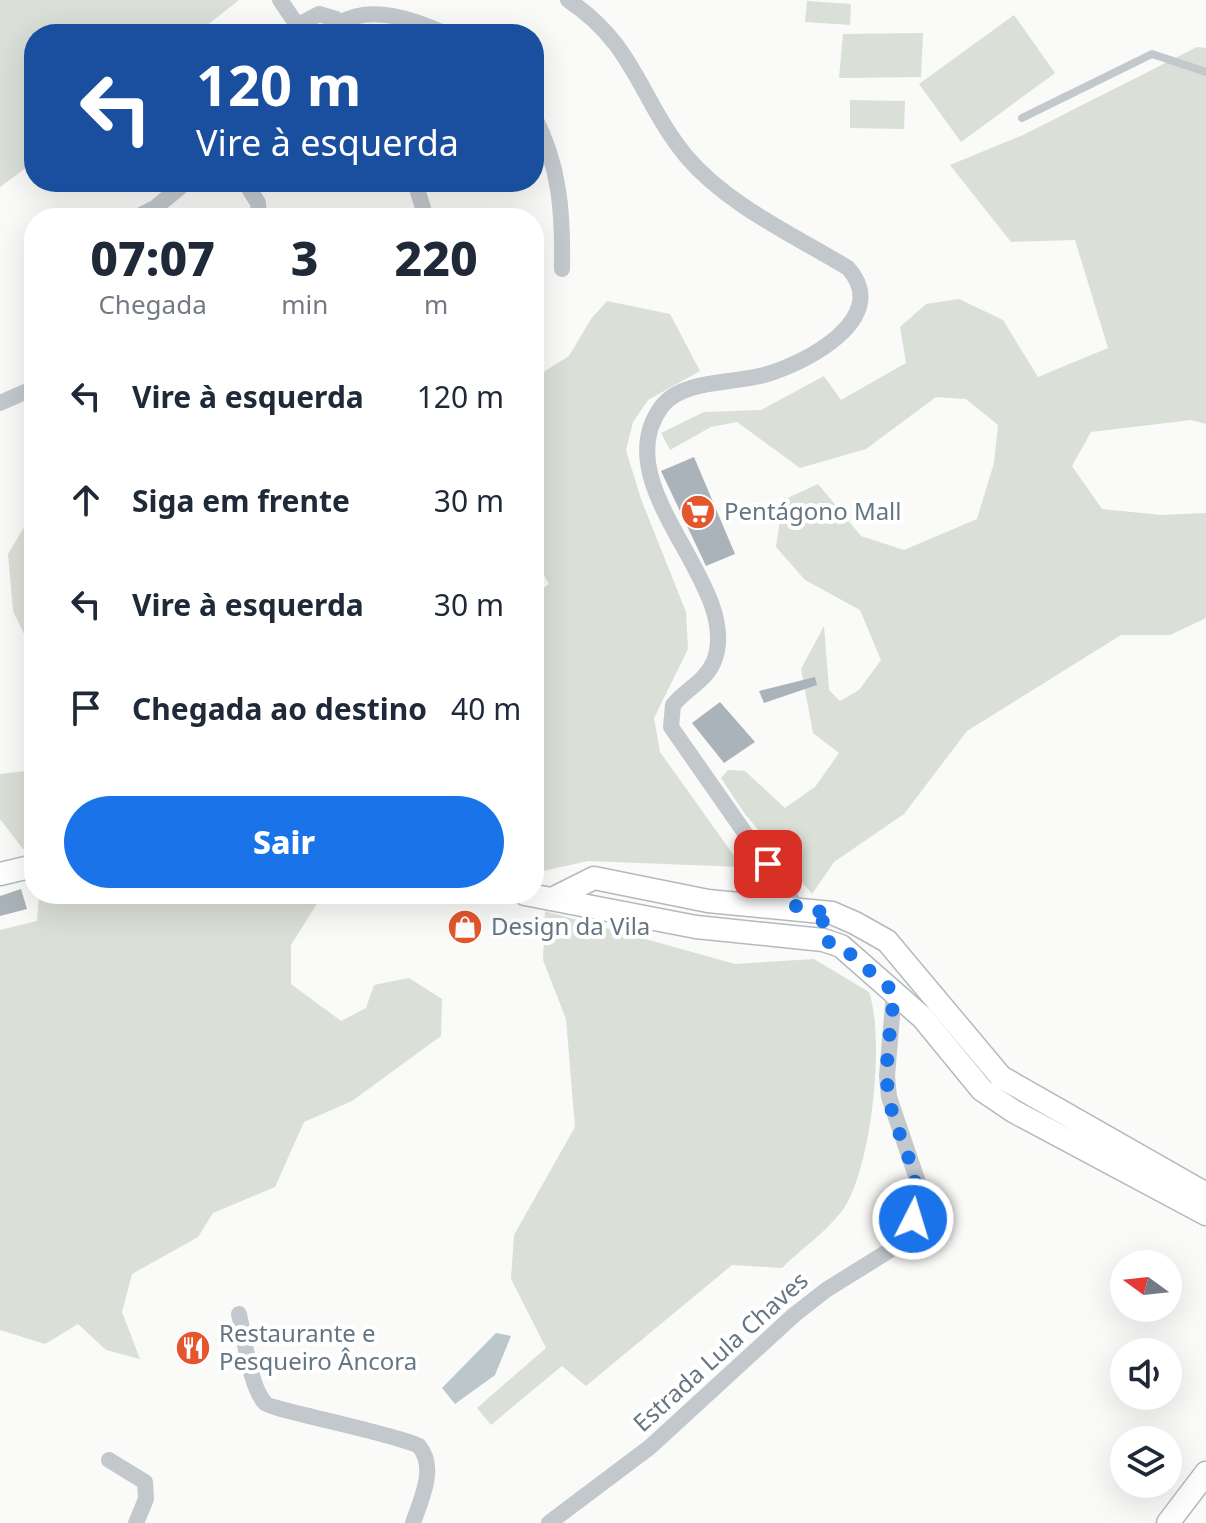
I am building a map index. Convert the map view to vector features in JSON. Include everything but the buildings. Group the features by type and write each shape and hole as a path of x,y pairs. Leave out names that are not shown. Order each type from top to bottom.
{"main road":[{"path":"0,874 24,868"},
{"path":"552,899 594,878 708,901 832,913 855,923 887,941 1001,1077 1206,1194"},
{"path":"634,915 632,902 639,893 658,891"},
{"path":"544,898 696,927 850,945 857,938 855,923"},
{"path":"832,913 822,922 832,943 923,1018 982,1090 1013,1111 1206,1214"},
{"path":"1168,1523 1206,1473"}],"street":[{"path":"280,0 295,24"},
{"path":"568,0 592,17 627,56 665,128 705,177 848,268 857,278 861,290 857,315 850,325 806,357 767,375 701,386 664,403 651,423 646,451 656,489 710,601 718,628 714,662 699,682 673,705 671,727 798,909"},
{"path":"305,24 311,16 349,18 381,15 419,24"},
{"path":"544,139 556,166 561,196 562,269"},
{"path":"155,208 174,192"},
{"path":"0,403 24,392"},
{"name":"Estrada Lula Chaves","path":"549,1523 650,1447 794,1315 826,1290 895,1247 906,1234 918,1201 919,1185 889,1097 888,1060 894,1025 894,992"},
{"path":"894,1025 904,1017 923,1018"},
{"path":"239,1314 259,1394 270,1408 333,1419 419,1446 428,1462 428,1474 413,1523"},
{"path":"109,1460 145,1482 146,1499 136,1523"}],"lane":[{"path":"1022,118 1152,54 1206,72"}],"shaded area":[{"path":"0,0 239,0 209,24 24,24 24,169 0,187"},
{"path":"807,1 851,4 850,25 805,22"},
{"path":"1014,15 1055,73 961,142 919,84"},
{"path":"923,33 921,77 839,78 843,34"},
{"path":"1197,47 1206,48 1206,424 1191,420 1091,432 1072,466 1102,509 1161,515 1206,513 1206,618 1170,635 1121,635 967,731 904,814 834,862 812,894 745,814 721,778 728,770 745,771 785,808 815,787 839,753 813,733 801,669 824,626 829,690 840,701 859,690 881,660 860,610 805,580 776,547 783,500 818,484 861,536 904,550 977,519 994,463 998,425 966,399 936,397 866,449 800,468 737,422 711,427 670,450 661,433 704,412 761,410 824,376 841,400 906,363 900,327 926,304 959,299 1003,320 1038,377 1108,348 1075,240 1011,242 950,165 1023,135"},
{"path":"850,100 905,101 904,129 850,128"},
{"path":"607,301 670,314 700,371 648,400 633,422 626,450 641,499 686,612 688,649 654,718 660,752 742,867 588,861 544,871 544,588 549,584 544,575 544,372 569,356 591,319"},
{"path":"24,528 24,634 13,611 8,554"},
{"path":"24,771 24,849 0,819 0,774"},
{"path":"38,904 317,904 291,945 291,984 341,1021 366,1008 374,985 409,978 442,999 441,1036 352,1101 304,1122 275,1187 213,1213 198,1237 132,1274 122,1312 140,1359 106,1350 78,1324 45,1344 0,1330 0,930 37,921"},
{"path":"545,911 735,964 814,959 869,992 876,1039 873,1102 862,1163 844,1208 823,1232 782,1268 732,1265 586,1386 562,1366 491,1425 477,1408 546,1348 511,1279 514,1235 575,1127 566,1019 543,960"},
{"path":"496,1333 511,1336 495,1375 455,1404 442,1388"}],"place":[{"name":"Pentágono Mall","path":"698,512"},
{"name":"Design da Vila","path":"465,927"},
{"name":"Restaurante e Pesqueiro Âncora","path":"193,1348"}],"route":[{"path":"768,864 798,909 832,913 822,922 823,940 841,946 894,992 894,1025 887,1076 897,1126 919,1185 913,1219"}]}
